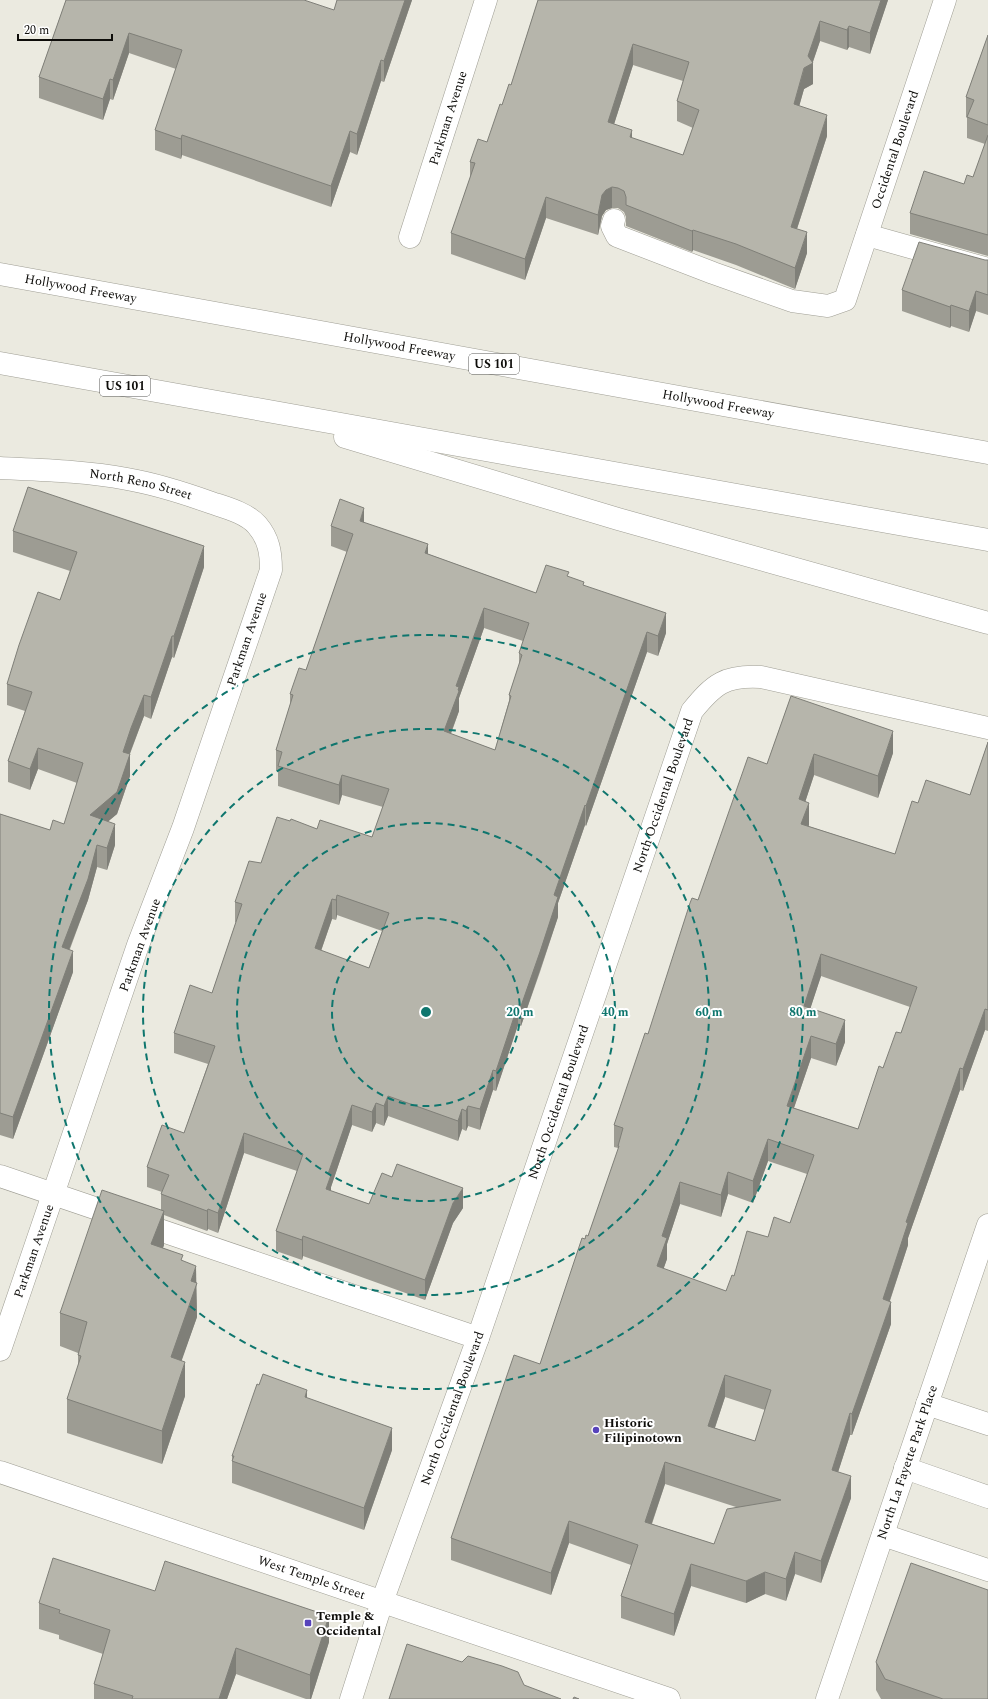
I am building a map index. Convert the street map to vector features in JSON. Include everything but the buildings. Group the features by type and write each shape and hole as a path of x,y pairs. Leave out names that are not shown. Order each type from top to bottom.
{"main road":[{"name":"Parkman Avenue","path":"410,237 486,0"},
{"name":"Occidental Boulevard","path":"614,220 612,226 617,236 713,274 792,301 828,306 845,300 945,0"},
{"path":"867,235 988,269"},
{"name":"Hollywood Freeway","path":"0,274 988,453"},
{"name":"US 101","path":"0,363 988,540"},
{"path":"250,408 610,517 988,623"},
{"name":"North Reno Street","path":"0,468 73,472 127,479 180,492 240,513 257,524 267,539"},
{"name":"Parkman Avenue","path":"0,1350 138,945 183,828 271,570 271,555 267,539"},
{"name":"North Occidental Boulevard","path":"351,1699 382,1602 478,1338 692,711 708,691 721,683 734,678 761,677 988,728"},
{"path":"0,1176 478,1338"},
{"name":"North La Fayette Park Place","path":"827,1699 988,1225"},
{"path":"928,1404 988,1424"},
{"path":"905,1468 988,1497"},
{"name":"West Temple Street","path":"0,1472 668,1699"},
{"path":"883,1535 988,1570"}],"place":[{"name":"Historic Filipinotown","path":"596,1430"},
{"name":"Temple & Occidental","path":"308,1623"}]}
